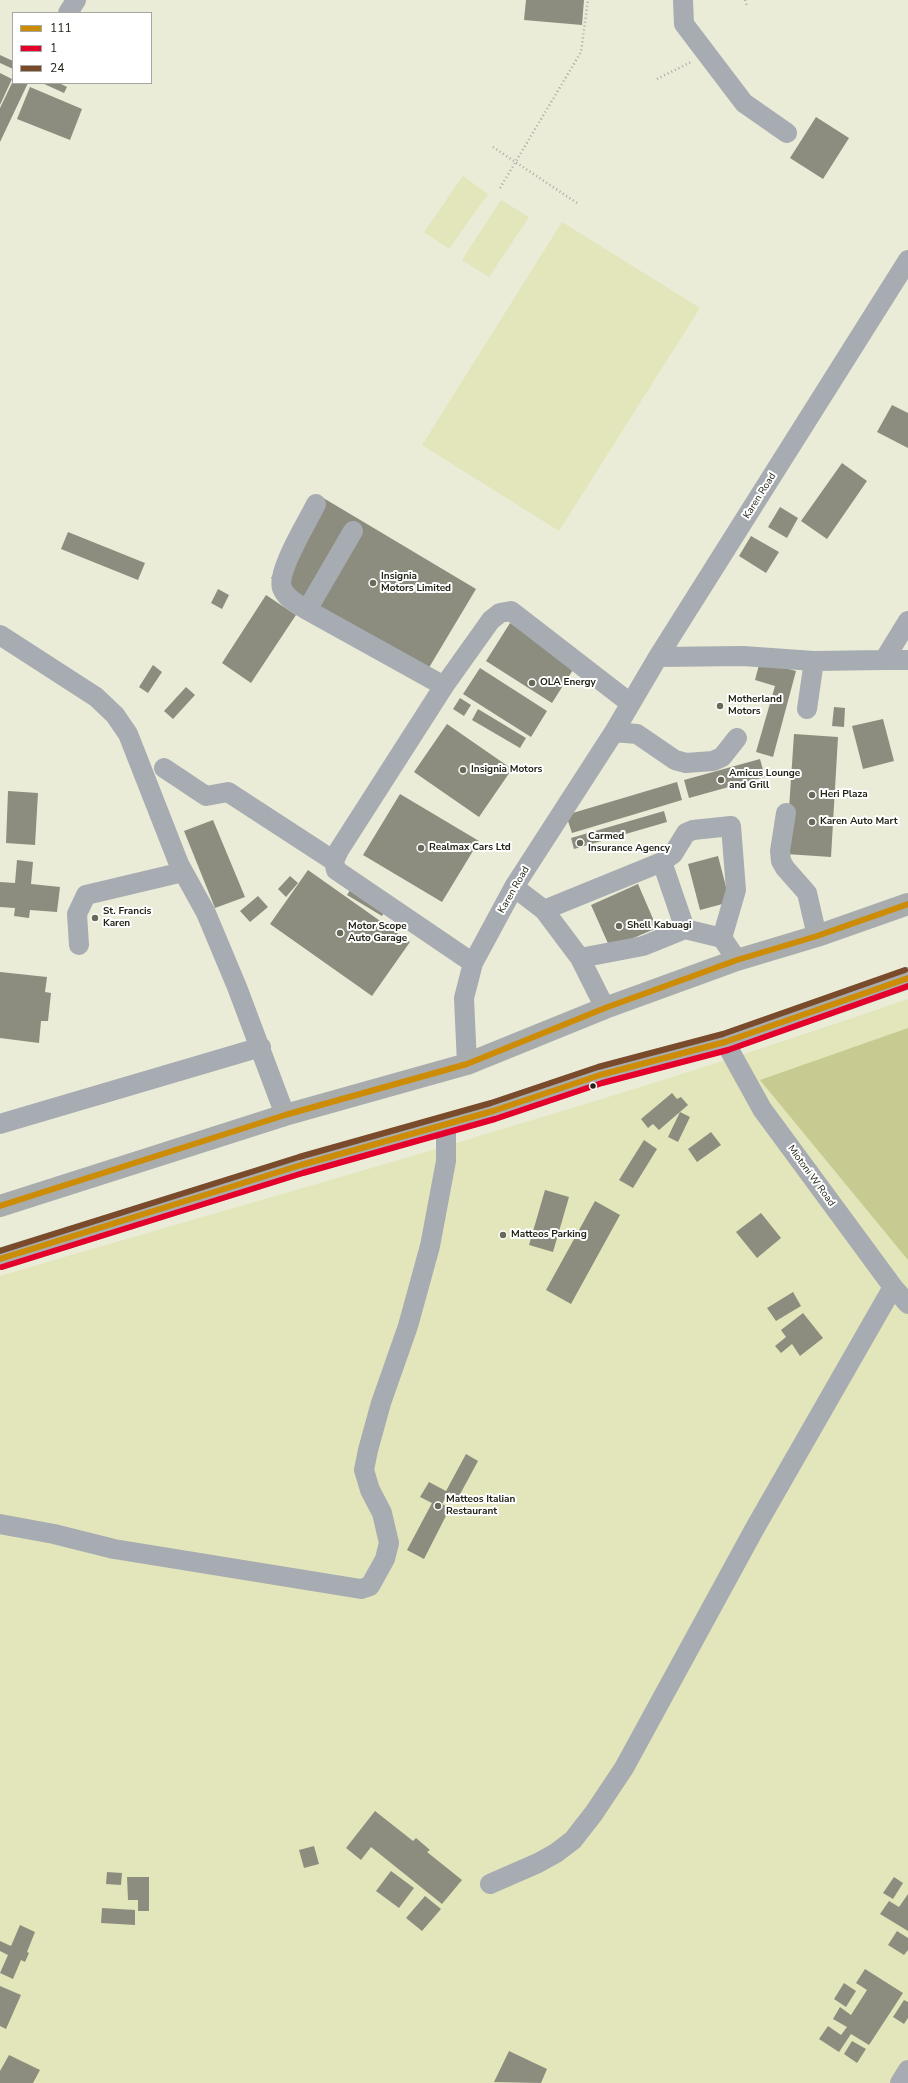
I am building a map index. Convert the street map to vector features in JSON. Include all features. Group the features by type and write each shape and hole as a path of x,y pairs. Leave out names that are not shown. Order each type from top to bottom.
{"main road":[{"path":"0,1206 285,1115 467,1064 604,1008 737,960 817,936 908,904"},
{"path":"3,1256 301,1165 493,1110 600,1075 725,1042 908,978"}],"street":[{"path":"69,12 76,0"},
{"path":"683,0 684,24 744,103 787,133"},
{"name":"Karen Road","path":"467,1064 464,998 473,963 514,887 614,732 658,657 908,260"},
{"path":"316,504 285,566 280,580 281,587 288,598 444,686"},
{"path":"307,610 353,531"},
{"path":"473,963 336,870 334,861 338,850 444,686 491,620 500,613 511,611 630,703"},
{"path":"884,660 908,621"},
{"path":"0,635 84,688 115,715 128,734 183,872 206,913 261,1047 285,1115"},
{"path":"658,657 743,656 814,661 908,660"},
{"path":"807,709 814,661"},
{"path":"614,732 637,734 675,760 686,763 713,761 722,757 737,738"},
{"path":"164,768 206,796 228,792 334,861"},
{"path":"786,813 780,852 782,860 785,868 807,893 817,936"},
{"path":"544,910 662,862 677,850 686,833 701,828 731,826 736,890 722,938"},
{"path":"662,862 685,928"},
{"path":"78,945 77,914 86,895 183,872"},
{"path":"514,887 544,910 580,958 604,1008"},
{"path":"580,958 613,953 643,946 685,928 722,938 737,960"},
{"name":"Miotoni W Road","path":"725,1042 762,1109 893,1287 908,1304"},
{"path":"0,1124 261,1047"},
{"path":"0,1524 54,1534 114,1549 199,1564 361,1589 370,1586 385,1559 389,1543 382,1513 368,1485 364,1470 381,1403 408,1326 430,1246 446,1161 446,1124"},
{"path":"490,1884 556,1854 573,1840 594,1813 624,1768 755,1528 893,1287"},
{"path":"900,2083 908,2070"}],"path":[{"path":"500,188 581,52 588,0"},
{"path":"745,0 747,6"},
{"path":"657,79 708,55"},
{"path":"493,147 514,163 577,203"}],"green space":[{"path":"463,176 488,194 449,249 424,232"},
{"path":"501,200 529,217 489,277 462,260"},
{"path":"562,222 700,308 559,531 422,445"},
{"path":"908,999 908,2083 0,2083 0,1276 342,1177 569,1109 683,1074"},
{"path":"908,1028 908,1260 760,1080"}],"building":[{"path":"526,0 584,0 582,25 524,20"},
{"path":"0,55 12,61 12,69 0,63"},
{"path":"0,73 12,79 0,105"},
{"path":"12,83 28,84 0,142 0,108"},
{"path":"44,84 61,84 67,87 64,93"},
{"path":"30,87 82,109 70,140 17,119"},
{"path":"816,117 849,138 823,179 790,158"},
{"path":"892,405 908,413 908,448 877,432"},
{"path":"842,463 867,481 827,539 801,521"},
{"name":"Insignia Motors Limited","path":"320,496 476,589 427,671 271,578"},
{"path":"780,507 798,518 787,538 768,527"},
{"path":"68,532 145,563 138,580 61,549"},
{"path":"751,536 779,552 766,573 739,556"},
{"path":"218,589 229,595 222,609 211,603"},
{"path":"266,595 296,615 251,683 222,663"},
{"path":"510,623 576,665 552,703 486,661"},
{"path":"760,661 796,671 773,757 756,752 775,686 755,680"},
{"path":"153,665 162,672 148,693 139,687"},
{"path":"480,668 547,711 531,737 463,694"},
{"path":"186,687 195,695 173,719 164,711"},
{"path":"460,698 471,705 464,716 453,709"},
{"path":"834,707 845,708 844,727 832,726"},
{"path":"478,709 526,738 520,748 472,720"},
{"path":"883,719 894,761 863,769 852,726"},
{"name":"Insignia Motors","path":"447,724 512,769 479,817 414,772"},
{"name":"Heri Plaza","path":"794,734 838,737 831,857 786,854"},
{"path":"760,759 765,777 689,798 684,780"},
{"path":"677,782 682,800 572,833 566,815"},
{"path":"8,791 38,793 35,845 6,843"},
{"name":"Realmax Cars Ltd","path":"400,794 479,841 442,902 363,855"},
{"path":"664,811 667,822 574,849 571,838"},
{"path":"213,820 245,897 215,908 184,831"},
{"path":"718,856 730,902 700,910 688,864"},
{"path":"17,860 33,862 31,884 60,887 57,912 30,910 29,918 14,916 15,908 0,907 0,882 15,883"},
{"name":"Motor Scope Auto Garage","path":"308,870 410,942 372,996 270,924"},
{"path":"290,876 298,883 286,897 278,889"},
{"path":"638,884 657,928 610,948 591,905"},
{"path":"353,885 388,906 382,916 347,895"},
{"path":"258,896 268,907 250,922 240,911"},
{"path":"0,972 47,977 45,992 51,993 48,1021 41,1021 39,1043 0,1038"},
{"path":"672,1093 677,1099 681,1097 688,1105 659,1130 653,1124 648,1128 641,1119"},
{"path":"680,1112 690,1117 678,1142 668,1137"},
{"path":"711,1132 721,1145 697,1162 688,1149"},
{"path":"644,1140 657,1149 633,1188 619,1180"},
{"path":"545,1190 569,1197 553,1252 529,1245"},
{"path":"595,1201 620,1215 571,1304 546,1290"},
{"path":"761,1213 781,1238 757,1258 736,1232"},
{"path":"793,1292 801,1306 776,1321 767,1308"},
{"path":"803,1313 823,1338 800,1356 792,1344 781,1353 775,1346 786,1337 781,1330"},
{"name":"Matteos Italian Restaurant","path":"466,1454 478,1461 458,1498 449,1492 442,1504 450,1508 424,1559 407,1550 432,1503 420,1497 429,1482 446,1491"},
{"path":"375,1811 413,1841 416,1838 430,1850 427,1852 462,1880 442,1904 371,1847 361,1860 346,1848"},
{"path":"314,1846 319,1864 304,1868 299,1850"},
{"path":"391,1871 414,1888 399,1908 376,1891"},
{"path":"107,1872 122,1873 121,1885 106,1884"},
{"path":"127,1877 149,1877 149,1911 138,1911 138,1900 128,1900"},
{"path":"894,1877 903,1883 893,1899 883,1893"},
{"path":"908,1894 908,1931 880,1914 889,1901 899,1907"},
{"path":"425,1896 441,1909 422,1931 406,1918"},
{"path":"102,1908 135,1910 135,1925 101,1923"},
{"path":"20,1925 35,1932 27,1952 29,1953 25,1962 21,1960 13,1979 0,1973 8,1955 0,1951 0,1941 11,1946"},
{"path":"897,1931 908,1938 908,1950 904,1955 888,1945"},
{"path":"865,1969 903,1993 869,2045 851,2034 839,2052 819,2039 828,2026 841,2035 847,2027 833,2019 840,2007 851,2015 867,1990 856,1983"},
{"path":"844,1983 856,1991 846,2007 834,1999"},
{"path":"0,1986 21,1995 6,2029 0,2026"},
{"path":"904,2000 908,2002 908,2018 904,2024 893,2017"},
{"path":"852,2041 866,2049 857,2063 844,2054"},
{"path":"509,2051 547,2069 541,2083 494,2082"},
{"path":"9,2055 40,2070 33,2083 0,2083 0,2071"}],"transit line":[{"name":"111","path":"0,1206 285,1115 467,1064 605,1008 737,960 817,936 908,904"},
{"name":"24","path":"0,1251 299,1157 491,1103 598,1067 723,1034 905,970"},
{"name":"111","path":"0,1259 301,1165 493,1111 600,1075 725,1042 908,978"},
{"name":"1","path":"2,1267 303,1173 495,1119 602,1083 728,1050 908,986"}],"place":[{"name":"Insignia Motors Limited","path":"373,583"},
{"name":"OLA Energy","path":"532,683"},
{"name":"Motherland Motors","path":"720,706"},
{"name":"Insignia Motors","path":"463,770"},
{"name":"Amicus Lounge and Grill","path":"721,780"},
{"name":"Heri Plaza","path":"812,795"},
{"name":"Karen Auto Mart","path":"812,822"},
{"name":"Carmed Insurance Agency","path":"580,843"},
{"name":"Realmax Cars Ltd","path":"421,848"},
{"name":"St. Francis Karen","path":"95,918"},
{"name":"Shell Kabuagi","path":"619,926"},
{"name":"Motor Scope Auto Garage","path":"340,933"},
{"name":"Matteos Parking","path":"503,1235"},
{"name":"Matteos Italian Restaurant","path":"438,1506"}]}
